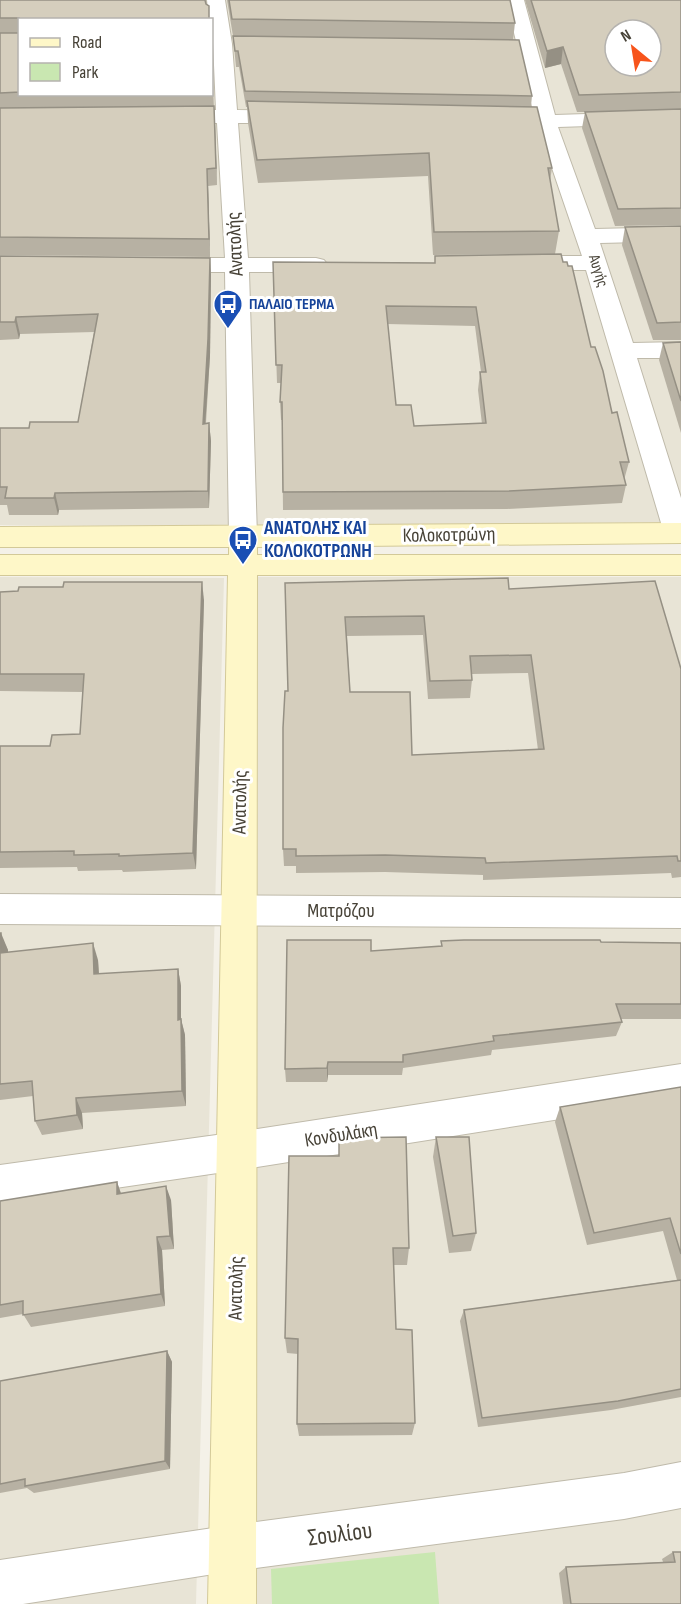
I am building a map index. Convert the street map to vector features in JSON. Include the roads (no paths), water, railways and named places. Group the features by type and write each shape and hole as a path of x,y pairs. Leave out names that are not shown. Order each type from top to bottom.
{"street":[{"name":"Ανατολής","path":"216,0 217,44 227,115 237,266 243,552 232,1604"},
{"name":"Αυγής","path":"515,0 546,122 596,263 680,536"},
{"path":"217,44 246,44"},
{"path":"505,48 529,48"},
{"path":"155,116 310,117"},
{"path":"475,120 546,122 681,117"},
{"path":"587,236 681,234"},
{"path":"500,264 596,263"},
{"path":"142,265 333,265"},
{"path":"623,351 681,350"},
{"name":"Κολοκοτρώνη","path":"0,566 243,552 680,536"},
{"name":"Κολοκοτρώνη","path":"0,537 243,552 681,565"},
{"name":"Ματρόζου","path":"0,909 681,913"},
{"name":"Κονδυλάκη","path":"0,1185 238,1151 681,1082"},
{"name":"Σουλίου","path":"0,1584 233,1548 624,1496 681,1485"}],"place":[{"name":"ΠΑΛΑΙΟ ΤΕΡΜΑ","path":"228,330"},
{"name":"ΑΝΑΤΟΛΗΣ ΚΑΙ ΚΟΛΟΚΟΤΡΩΝΗ","path":"243,566"}]}
